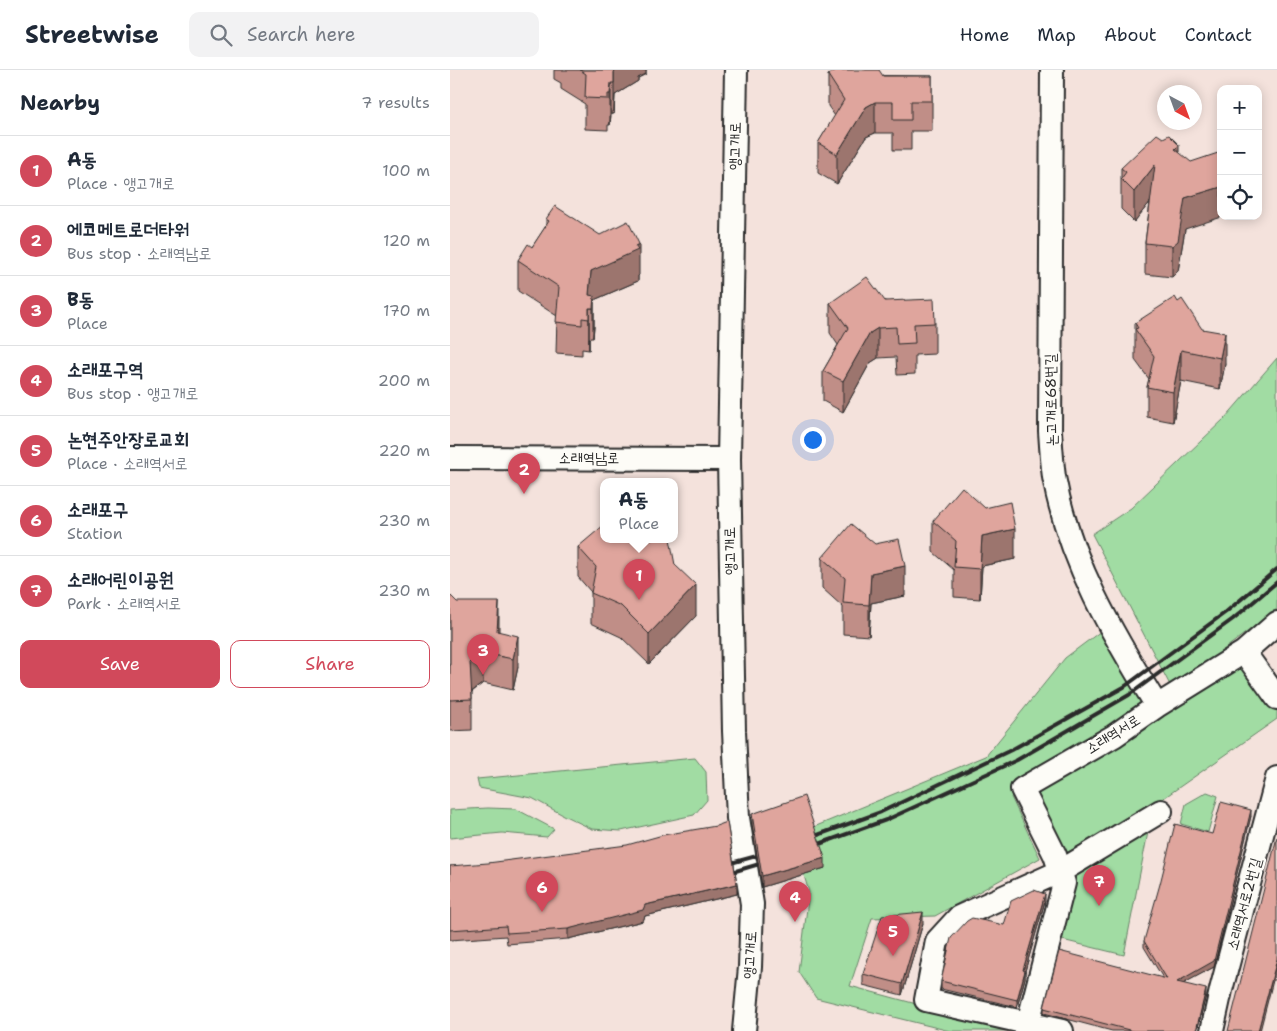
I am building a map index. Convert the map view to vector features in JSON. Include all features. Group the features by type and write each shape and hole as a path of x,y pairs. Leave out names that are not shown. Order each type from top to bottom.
{"street":[{"name":"앵고개로","path":"736,70 729,459 734,731 738,818 752,904 750,967 743,1031"},
{"name":"논고개로68번길","path":"1052,70 1050,431 1054,477 1066,527 1087,579 1114,634 1157,706"},
{"name":"소래역남로","path":"450,458 729,459"},
{"name":"소래역서로","path":"1028,1027 1064,883 1055,855 1022,789 1114,736 1157,706 1244,652 1277,623"},
{"path":"1244,652 1277,698"},
{"name":"소래역서로2번길","path":"1212,1031 1277,778"},
{"path":"1062,1031 1028,1027 926,1000 937,941 959,917 1061,871 1161,811"}],"green space":[{"path":"1277,358 1277,609 1172,689 1092,534 1131,508 1225,418"},
{"path":"1101,631 1143,705 1011,797 1040,858 935,916 872,918 850,986 1016,1031 950,1031 816,998 799,972 809,892 792,836 986,756 1065,658"},
{"path":"1246,664 1277,709 1277,719 1158,802 1066,853 1034,792"},
{"path":"695,758 706,772 707,800 694,815 621,831 592,829 532,798 479,788 477,779"},
{"path":"1207,792 1218,796 1208,832 1181,824 1186,804"},
{"path":"516,809 554,829 547,837 502,833 450,838 450,810"},
{"path":"1148,832 1124,955 1058,939 1073,874"}],"building":[{"path":"580,70 614,70 614,83 611,83 608,99 585,98 586,74"},
{"path":"836,70 879,70 883,76 932,76 932,101 911,101 911,120 893,120 893,102 875,102 866,107 837,154 818,143 844,100 828,75"},
{"path":"1157,134 1163,138 1169,135 1179,145 1175,149 1191,162 1217,153 1217,188 1185,198 1178,241 1172,246 1145,243 1155,165 1134,192 1121,179 1126,172 1121,168"},
{"path":"555,206 600,235 628,221 639,244 635,246 638,250 591,271 589,295 594,296 593,308 589,308 589,319 582,318 582,325 556,322 559,287 518,260 528,244 532,247 549,221 546,219"},
{"path":"867,277 885,301 934,299 935,323 914,324 915,343 897,344 896,327 878,328 870,333 843,381 823,371 848,328 830,303"},
{"path":"1175,297 1178,302 1182,299 1202,329 1225,333 1220,358 1181,350 1173,392 1147,387 1154,356 1135,329 1138,328 1135,323"},
{"path":"962,487 985,508 1010,502 1015,529 982,536 980,569 954,567 956,541 933,521"},
{"path":"851,524 875,544 899,539 905,566 871,573 869,605 843,603 845,578 822,558"},
{"path":"600,528 600,543 671,543 675,565 696,585 649,634 621,606 591,593 596,567 578,547"},
{"path":"450,595 457,602 499,602 497,631 518,636 513,659 483,653 470,662 472,699 450,700"},
{"path":"804,796 825,858 762,876 752,814"},
{"path":"1221,802 1251,810 1214,961 1177,982 1206,989 1196,1031 1133,1031 1044,1008 1059,951 1167,979 1144,941 1175,824 1212,834"},
{"path":"727,822 737,884 645,905 643,910 568,929 507,933 506,926 450,930 450,866 627,845 663,835 716,826"},
{"path":"1277,837 1277,959 1258,1031 1228,1031"},
{"path":"1034,890 1045,894 1023,970 1025,971 1017,1000 941,981 951,938 967,921 972,918 1004,925 1011,901"},
{"path":"923,912 902,984 863,974 882,916"}],"railway":[{"path":"804,840 881,812 1011,750 1124,687 1226,612 1277,569"},
{"path":"808,848 886,820 1017,760 1129,695 1233,619 1277,582"},
{"path":"720,866 771,852"},
{"path":"722,875 773,860"}],"place":[{"name":"에코메트로더타워","path":"524,494"},
{"name":"A동","path":"639,600"},
{"name":"B동","path":"483,675"},
{"name":"소래어린이공원","path":"1099,906"},
{"name":"소래포구","path":"542,912"},
{"name":"소래포구역","path":"795,922"},
{"name":"논현주안장로교회","path":"893,956"}]}
